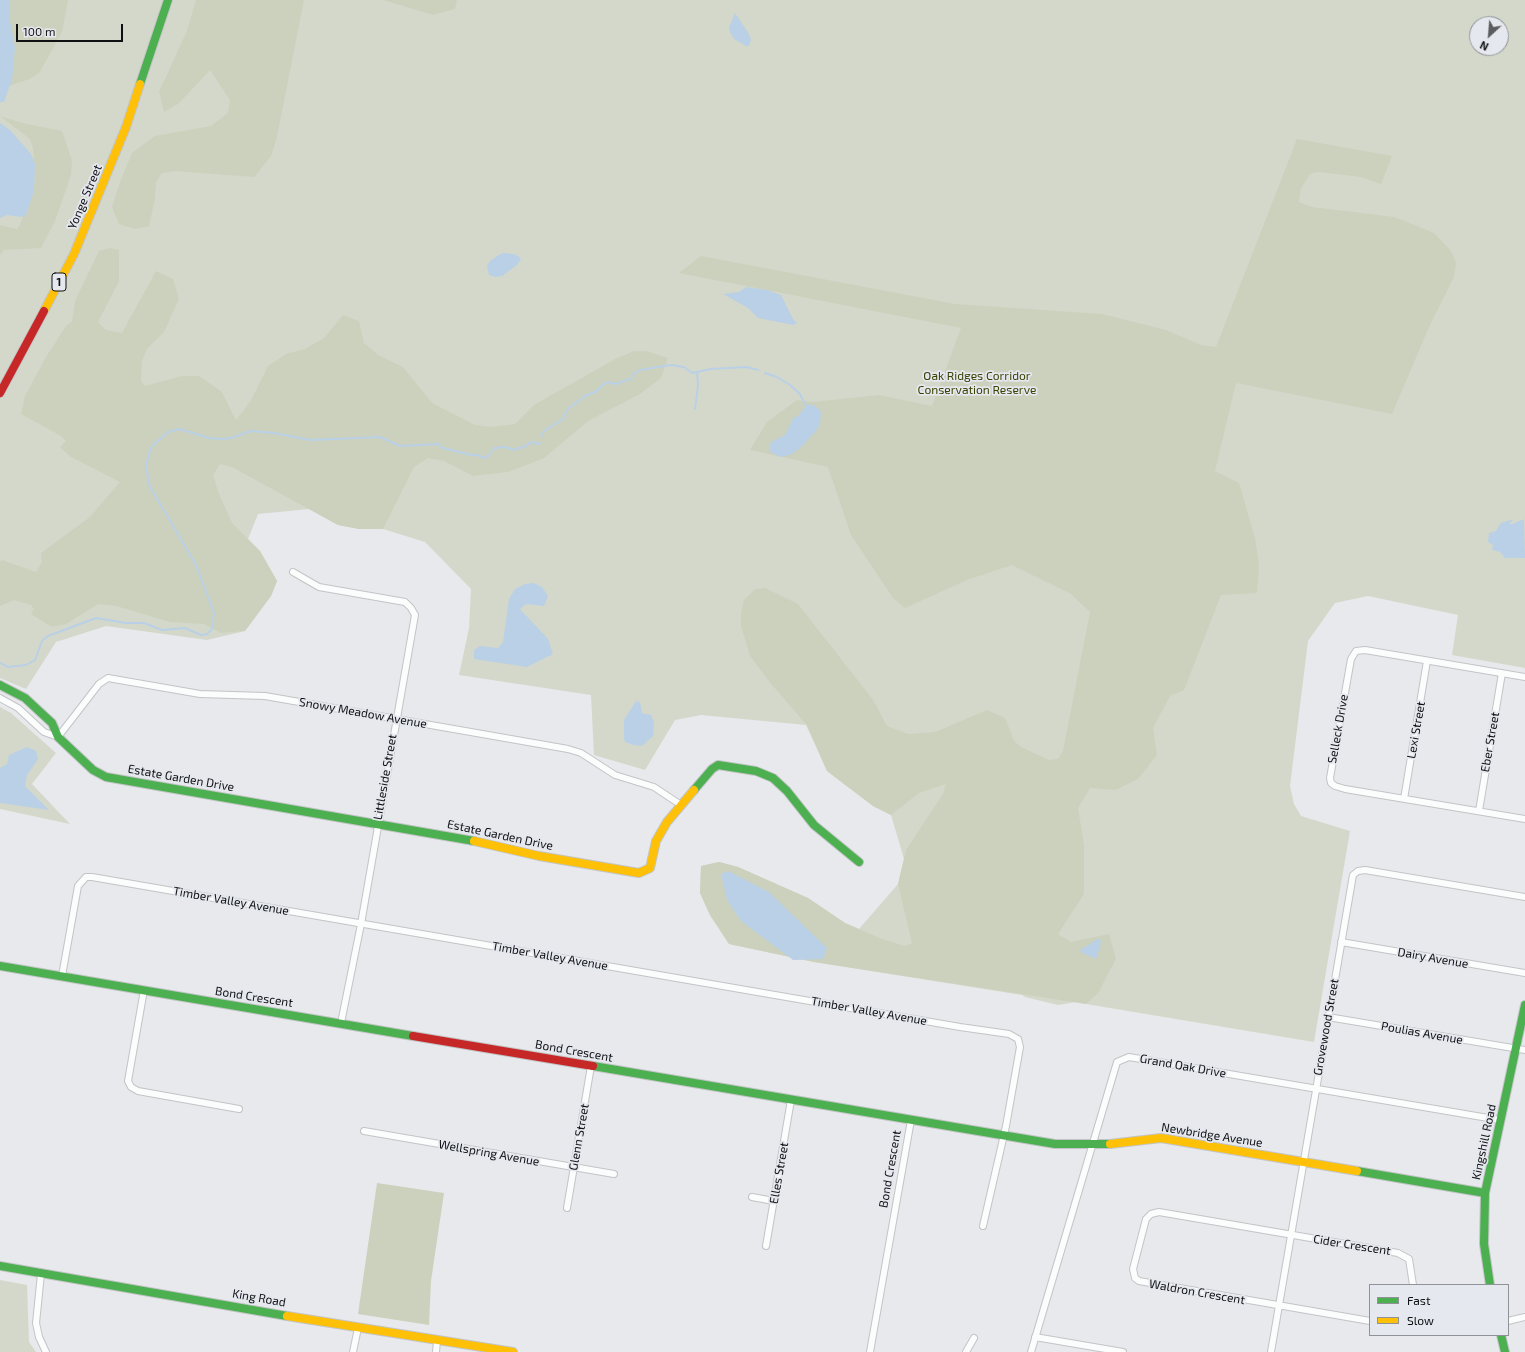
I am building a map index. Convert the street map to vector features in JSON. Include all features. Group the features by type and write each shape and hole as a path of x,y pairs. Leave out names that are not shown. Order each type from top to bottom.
{"street":[{"name":"Yonge Street","path":"0,393 77,247 126,127 168,0"},
{"name":"Littleside Street","path":"294,572 319,586 405,602 415,615 395,718 361,924 341,1023"},
{"name":"Selleck Drive","path":"1525,677 1365,650 1356,651 1353,654 1330,778 1335,786 1525,819"},
{"name":"Lexi Street","path":"1404,799 1428,661"},
{"name":"Eber Street","path":"1479,811 1502,673"},
{"name":"Snowy Meadow Avenue","path":"58,737 99,684 108,678 200,694 265,696 568,749 581,753 615,775 654,787 681,805"},
{"name":"Estate Garden Drive","path":"0,685 25,698 52,723 58,737 93,770 113,779 462,838 539,856 639,873 650,868 660,833 681,805 714,766 723,765 761,772 781,784 814,825 859,862"},
{"name":"Estate Garden Drive","path":"0,698 18,708 44,732 58,737"},
{"name":"Grovewood Street","path":"1271,1352 1350,884 1353,875 1358,871 1375,872 1525,897"},
{"name":"Timber Valley Avenue","path":"62,976 77,888 79,883 86,877 1009,1034 1018,1039 1020,1047 1004,1136 983,1226"},
{"name":"Dairy Avenue","path":"1341,942 1525,973"},
{"name":"Bond Crescent","path":"0,966 911,1120 870,1352"},
{"path":"144,990 128,1081 131,1087 138,1091 239,1108"},
{"name":"Kingshill Road","path":"1490,1284 1484,1244 1485,1193 1525,1005"},
{"name":"Poulias Avenue","path":"1328,1017 1525,1050"},
{"name":"Grand Oak Drive","path":"1031,1352 1117,1062 1129,1057 1500,1120"},
{"name":"Glenn Street","path":"567,1208 591,1066"},
{"name":"Elles Street","path":"766,1246 791,1100"},
{"name":"Newbridge Avenue","path":"911,1120 1055,1144 1092,1145 1161,1138 1485,1193"},
{"name":"Wellspring Avenue","path":"364,1131 614,1174"},
{"path":"752,1197 774,1201"},
{"name":"Waldron Crescent","path":"1279,1305 1143,1282 1135,1278 1133,1269 1146,1219 1155,1213 1291,1235"},
{"name":"Cider Crescent","path":"1291,1235 1403,1254 1408,1259 1413,1284"},
{"name":"King Road","path":"0,1266 358,1328 513,1352"},
{"path":"41,1274 36,1323 38,1337 46,1352"},
{"path":"1279,1305 1369,1321"},
{"path":"1509,1321 1525,1317"},
{"path":"353,1352 358,1328"},
{"path":"1501,1336 1505,1352"},
{"path":"1035,1337 1123,1352"},
{"path":"966,1352 974,1338"},
{"path":"436,1352 437,1341"}],"green space":[{"name":"Oak Ridges Corridor Conservation Reserve","path":"0,0 1525,0 1525,668 1452,655 1458,615 1368,596 1335,603 1308,641 1290,786 1294,804 1301,816 1350,831 1314,1042 1076,1002 1058,1005 1022,995 814,962 729,944 710,915 700,893 701,866 719,862 738,867 808,898 845,923 859,929 898,884 904,859 891,815 873,806 827,771 806,725 701,715 675,720 645,770 594,755 591,695 459,675 469,628 471,589 425,542 383,529 359,529 338,525 309,509 258,514 248,539 260,551 277,581 271,596 245,631 207,640 106,626 56,642 26,689 0,678"},
{"path":"5,0 68,0 62,32 39,73 30,79 9,86"},
{"path":"196,0 304,0 276,141 271,156 254,177 175,171 162,173 156,182 155,199 149,226 135,229 119,224 112,207 132,153 155,136 211,126 228,113 230,100 210,70 178,104 164,112 159,92 187,31"},
{"path":"383,0 457,0 455,9 433,15"},
{"path":"0,116 22,123 62,131 72,161 71,175 55,221 41,248 4,250 0,255 0,225 17,229 20,225 35,183 33,148 30,139"},
{"path":"1297,139 1392,156 1381,184 1361,177 1318,172 1310,174 1301,188 1299,202 1312,207 1395,217 1434,233 1451,251 1456,263 1454,277 1429,327 1392,414 1236,383 1215,471 1239,483 1255,538 1259,565 1257,593 1221,595 1184,690 1170,696 1153,728 1157,755 1138,779 1116,790 1090,788 1078,808 1084,845 1084,894 1058,934 1071,942 1109,934 1116,959 1098,993 1086,1004 814,962 729,944 710,915 700,893 701,866 719,862 738,867 808,898 845,923 882,939 905,946 912,943 898,884 906,850 943,794 946,784 919,793 891,815 873,806 827,771 807,725 772,685 750,656 741,626 741,612 744,600 755,589 765,588 798,604 873,700 887,726 908,734 935,732 987,710 1005,718 1014,741 1021,747 1049,760 1058,759 1063,751 1090,612 1071,594 1012,565 967,580 905,608 893,598 851,535 828,467 750,450 767,422 797,400 813,402 879,395 932,406 961,328 679,273 701,256 955,304 1102,314 1166,330 1201,345 1216,347"},
{"path":"110,248 119,250 119,281 98,322 106,330 122,333 156,271 173,279 179,299 164,332 147,349 142,361 141,381 145,386 182,376 199,376 222,392 236,420 250,402 268,366 286,354 305,349 324,338 343,315 359,321 364,343 378,355 403,367 432,403 475,425 492,427 515,424 534,405 615,359 634,351 646,351 668,358 661,378 640,394 588,421 544,458 508,472 473,476 444,461 428,458 414,467 383,529 359,529 338,525 232,467 220,464 213,475 219,494 232,523 260,551 277,581 271,596 245,631 221,633 204,624 170,622 116,606 98,604 66,624 52,627 31,614 34,609 31,605 14,600 0,606 0,563 2,560 36,572 42,562 41,553 90,517 120,482 71,457 60,447 66,441 61,436 21,414 25,396 46,357 66,326 72,322 75,301 99,251"},
{"path":"0,707 11,713 56,753 32,784 70,824 0,809"},
{"path":"377,1183 444,1193 431,1281 429,1325 358,1314"},
{"path":"0,1280 27,1285 29,1342 36,1352 0,1352"}],"water":[{"path":"0,0 9,0 10,21 15,48 12,80 4,102 0,102"},
{"path":"735,13 749,34 751,40 748,47 734,39 730,32 729,28"},
{"path":"0,123 10,130 31,154 35,164 34,191 26,215 21,217 7,215 0,218"},
{"path":"502,253 514,254 521,259 517,265 502,276 495,277 489,275 487,266 490,261"},
{"path":"746,287 767,290 781,295 793,319 797,323 793,325 758,318 748,308 723,294 739,292"},
{"path":"811,404 819,409 821,413 820,424 816,431 800,448 792,454 782,457 771,453 769,447 771,442 785,435 793,418 798,416 806,406"},
{"path":"1524,519 1525,558 1505,558 1500,552 1492,550 1493,545 1488,542 1489,533 1496,531 1501,523 1513,520 1509,524 1512,524"},
{"path":"534,583 542,587 548,596 544,606 526,604 520,609 548,639 553,654 527,667 474,659 474,650 480,646 498,648 503,642 509,599 515,589 525,584"},
{"path":"636,701 640,702 642,713 651,715 654,723 653,736 642,746 625,742 624,738 624,720"},
{"path":"27,747 36,751 38,759 27,775 25,786 49,810 0,803 0,768 7,764 9,755"},
{"path":"728,871 769,892 827,948 823,959 793,960 741,921 727,900 721,874"},
{"path":"1098,939 1101,940 1096,959 1081,952 1080,950"}],"waterway":[{"path":"542,436 544,431 563,419 568,409 585,396 597,391 604,384 609,382 614,384 631,379 633,374 640,370 671,365 684,367 692,373 711,369 746,367 758,370"},
{"path":"695,409 698,385 697,372"},
{"path":"765,373 777,377 790,385 800,394 806,406"},
{"path":"0,663 8,667 26,665 35,660 42,641 48,636 96,618 126,623 144,623 162,630 185,628 201,635 207,634 212,629 214,613 196,565 149,485 146,464 152,446 168,432 180,429 209,438 218,439 232,438 250,431 274,433 310,440 380,437 400,446 438,444 443,448 471,455 477,455 484,458 488,456 494,448 506,447 513,450 526,446 531,442 538,444 540,443"}],"traffic: fast":[{"path":"140,84 168,0"},
{"path":"0,685 25,698 52,723 58,737 93,770 106,777 474,841"},
{"path":"694,790 712,769 718,765 756,771 773,778 787,791 814,825 859,862"},
{"path":"0,966 413,1036"},
{"path":"1490,1284 1484,1244 1485,1193 1525,1005"},
{"path":"593,1066 1055,1144 1110,1144"},
{"path":"1357,1171 1485,1193"},
{"path":"0,1266 287,1316"},
{"path":"1501,1336 1505,1352"}],"traffic: slow":[{"path":"44,311 74,254 126,127 140,84"},
{"path":"474,841 539,856 639,873 650,868 656,841 667,822 694,790"},
{"path":"1110,1144 1161,1138 1357,1171"},
{"path":"287,1316 513,1352"}],"traffic: jam":[{"path":"0,393 44,311"},
{"path":"413,1036 593,1066"}]}
